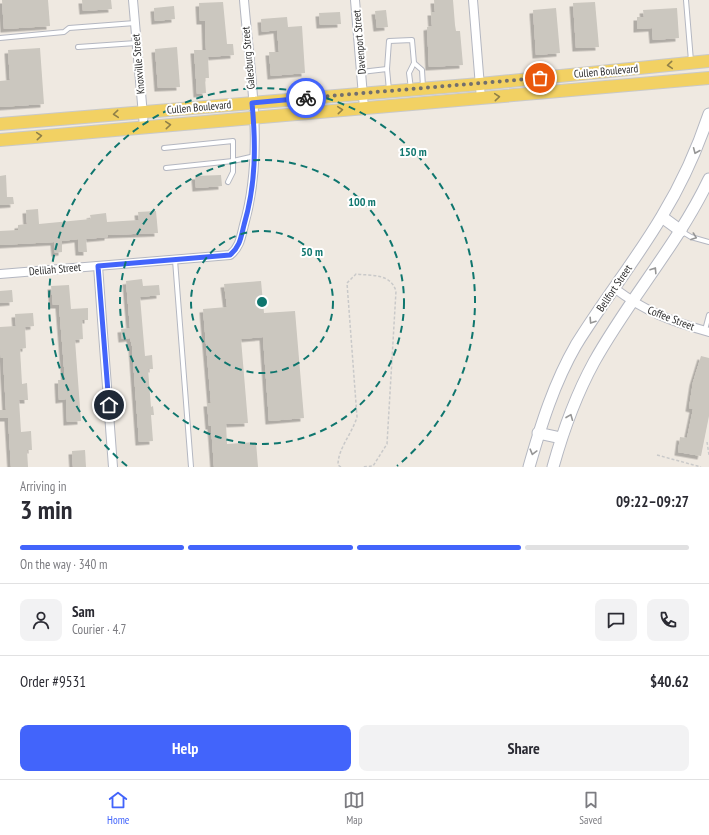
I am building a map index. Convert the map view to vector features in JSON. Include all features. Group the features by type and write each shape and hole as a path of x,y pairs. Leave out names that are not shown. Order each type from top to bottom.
{"main road":[{"name":"Cullen Boulevard","path":"0,124 480,84 709,62"},
{"name":"Cullen Boulevard","path":"0,140 709,78"},
{"name":"Bellfort Street","path":"529,467 538,433 557,383 576,346 662,217 698,148 709,114"},
{"path":"553,467 561,438 593,363 680,231 709,180"},
{"path":"662,217 680,231"},
{"path":"538,433 561,438"}],"street":[{"name":"Knoxville Street","path":"133,0 144,128"},
{"name":"Galesburg Street","path":"230,255 238,248 251,202 256,156 244,0"},
{"name":"Davenport Street","path":"355,0 364,108"},
{"path":"473,0 481,99"},
{"name":"Delilah Street","path":"0,274 230,255"},
{"path":"98,266 113,467"},
{"name":"Coffee Street","path":"614,288 633,302 656,315 707,331"}],"lane":[{"path":"686,0 691,63"},
{"path":"0,38 64,32 69,28 135,23"},
{"path":"390,91 387,69 389,41 412,40 414,63 409,73 417,89"},
{"path":"78,47 136,43"},
{"path":"414,63 422,70 417,89"},
{"path":"361,72 387,69"},
{"path":"164,148 233,141 234,172 228,182"},
{"path":"166,168 233,161 256,156"},
{"path":"680,231 691,237 709,242"},
{"path":"175,259 191,467"},
{"path":"707,331 709,315"}],"path":[{"path":"341,467 338,464 339,452 354,427 358,417 347,283 356,274 389,279 396,291 387,444 373,466 362,467"},
{"path":"707,442 709,455"},
{"path":"657,455 701,467"}],"building":[{"path":"2,0 48,0 50,26 4,29"},
{"path":"82,0 111,0 112,9 83,11"},
{"path":"434,0 453,0 456,31 460,31 463,65 429,67 427,27 432,26 431,12 435,12"},
{"path":"223,2 227,44 233,44 234,55 208,57 209,78 205,78 206,93 197,94 194,50 206,50 205,21 200,21 199,3"},
{"path":"595,2 599,47 576,48 573,3"},
{"path":"174,6 175,19 155,21 154,8"},
{"path":"556,8 560,53 536,55 533,10"},
{"path":"677,8 679,38 653,40 652,28 637,29 637,17 644,17 643,10"},
{"path":"386,10 388,27 377,28 375,11"},
{"path":"340,12 341,24 320,25 319,13"},
{"path":"287,17 288,27 302,26 305,73 271,76 269,52 279,52 277,30 262,32 261,19"},
{"path":"177,47 180,87 158,88 155,49"},
{"path":"40,48 44,104 0,107 0,81 10,80 8,50"},
{"path":"6,175 7,197 13,197 14,204 0,205 0,176"},
{"path":"221,175 222,186 196,188 195,176"},
{"path":"38,209 39,224 91,219 90,215 106,213 107,222 139,220 138,212 156,211 158,233 108,235 108,237 86,239 87,252 79,252 78,239 62,241 62,252 55,253 54,242 0,245 0,231 18,230 18,225 27,224 26,210"},
{"path":"142,279 143,286 159,285 160,295 140,297 145,356 152,355 153,369 148,369 151,407 153,406 154,415 151,415 153,441 139,442 132,346 130,338 122,339 121,329 130,328 126,281"},
{"path":"261,281 264,313 295,311 304,418 269,421 263,337 241,339 248,423 226,424 227,444 256,442 258,467 214,467 211,426 209,426 207,403 211,403 203,309 227,307 224,284"},
{"path":"69,285 71,309 88,308 88,320 82,320 83,339 75,340 81,421 67,422 66,399 59,400 58,380 65,380 59,305 53,305 51,286"},
{"path":"12,290 13,302 0,303 0,291"},
{"path":"33,313 34,326 25,327 26,348 20,349 22,384 27,383 28,400 19,400 21,432 31,431 32,450 27,450 28,467 11,467 8,418 0,418 0,410 6,410 3,358 1,358 0,348 0,327 16,326 15,314"},
{"path":"701,356 709,358 709,416 701,456 678,452 680,437 687,438 693,409 689,408 693,382"},
{"path":"85,450 86,467 73,467 72,451"}],"way so far":[{"path":"306,98 540,78"}],"route":[{"path":"109,405 98,266 230,255 238,248 251,202 256,156 252,103 306,98"}]}
